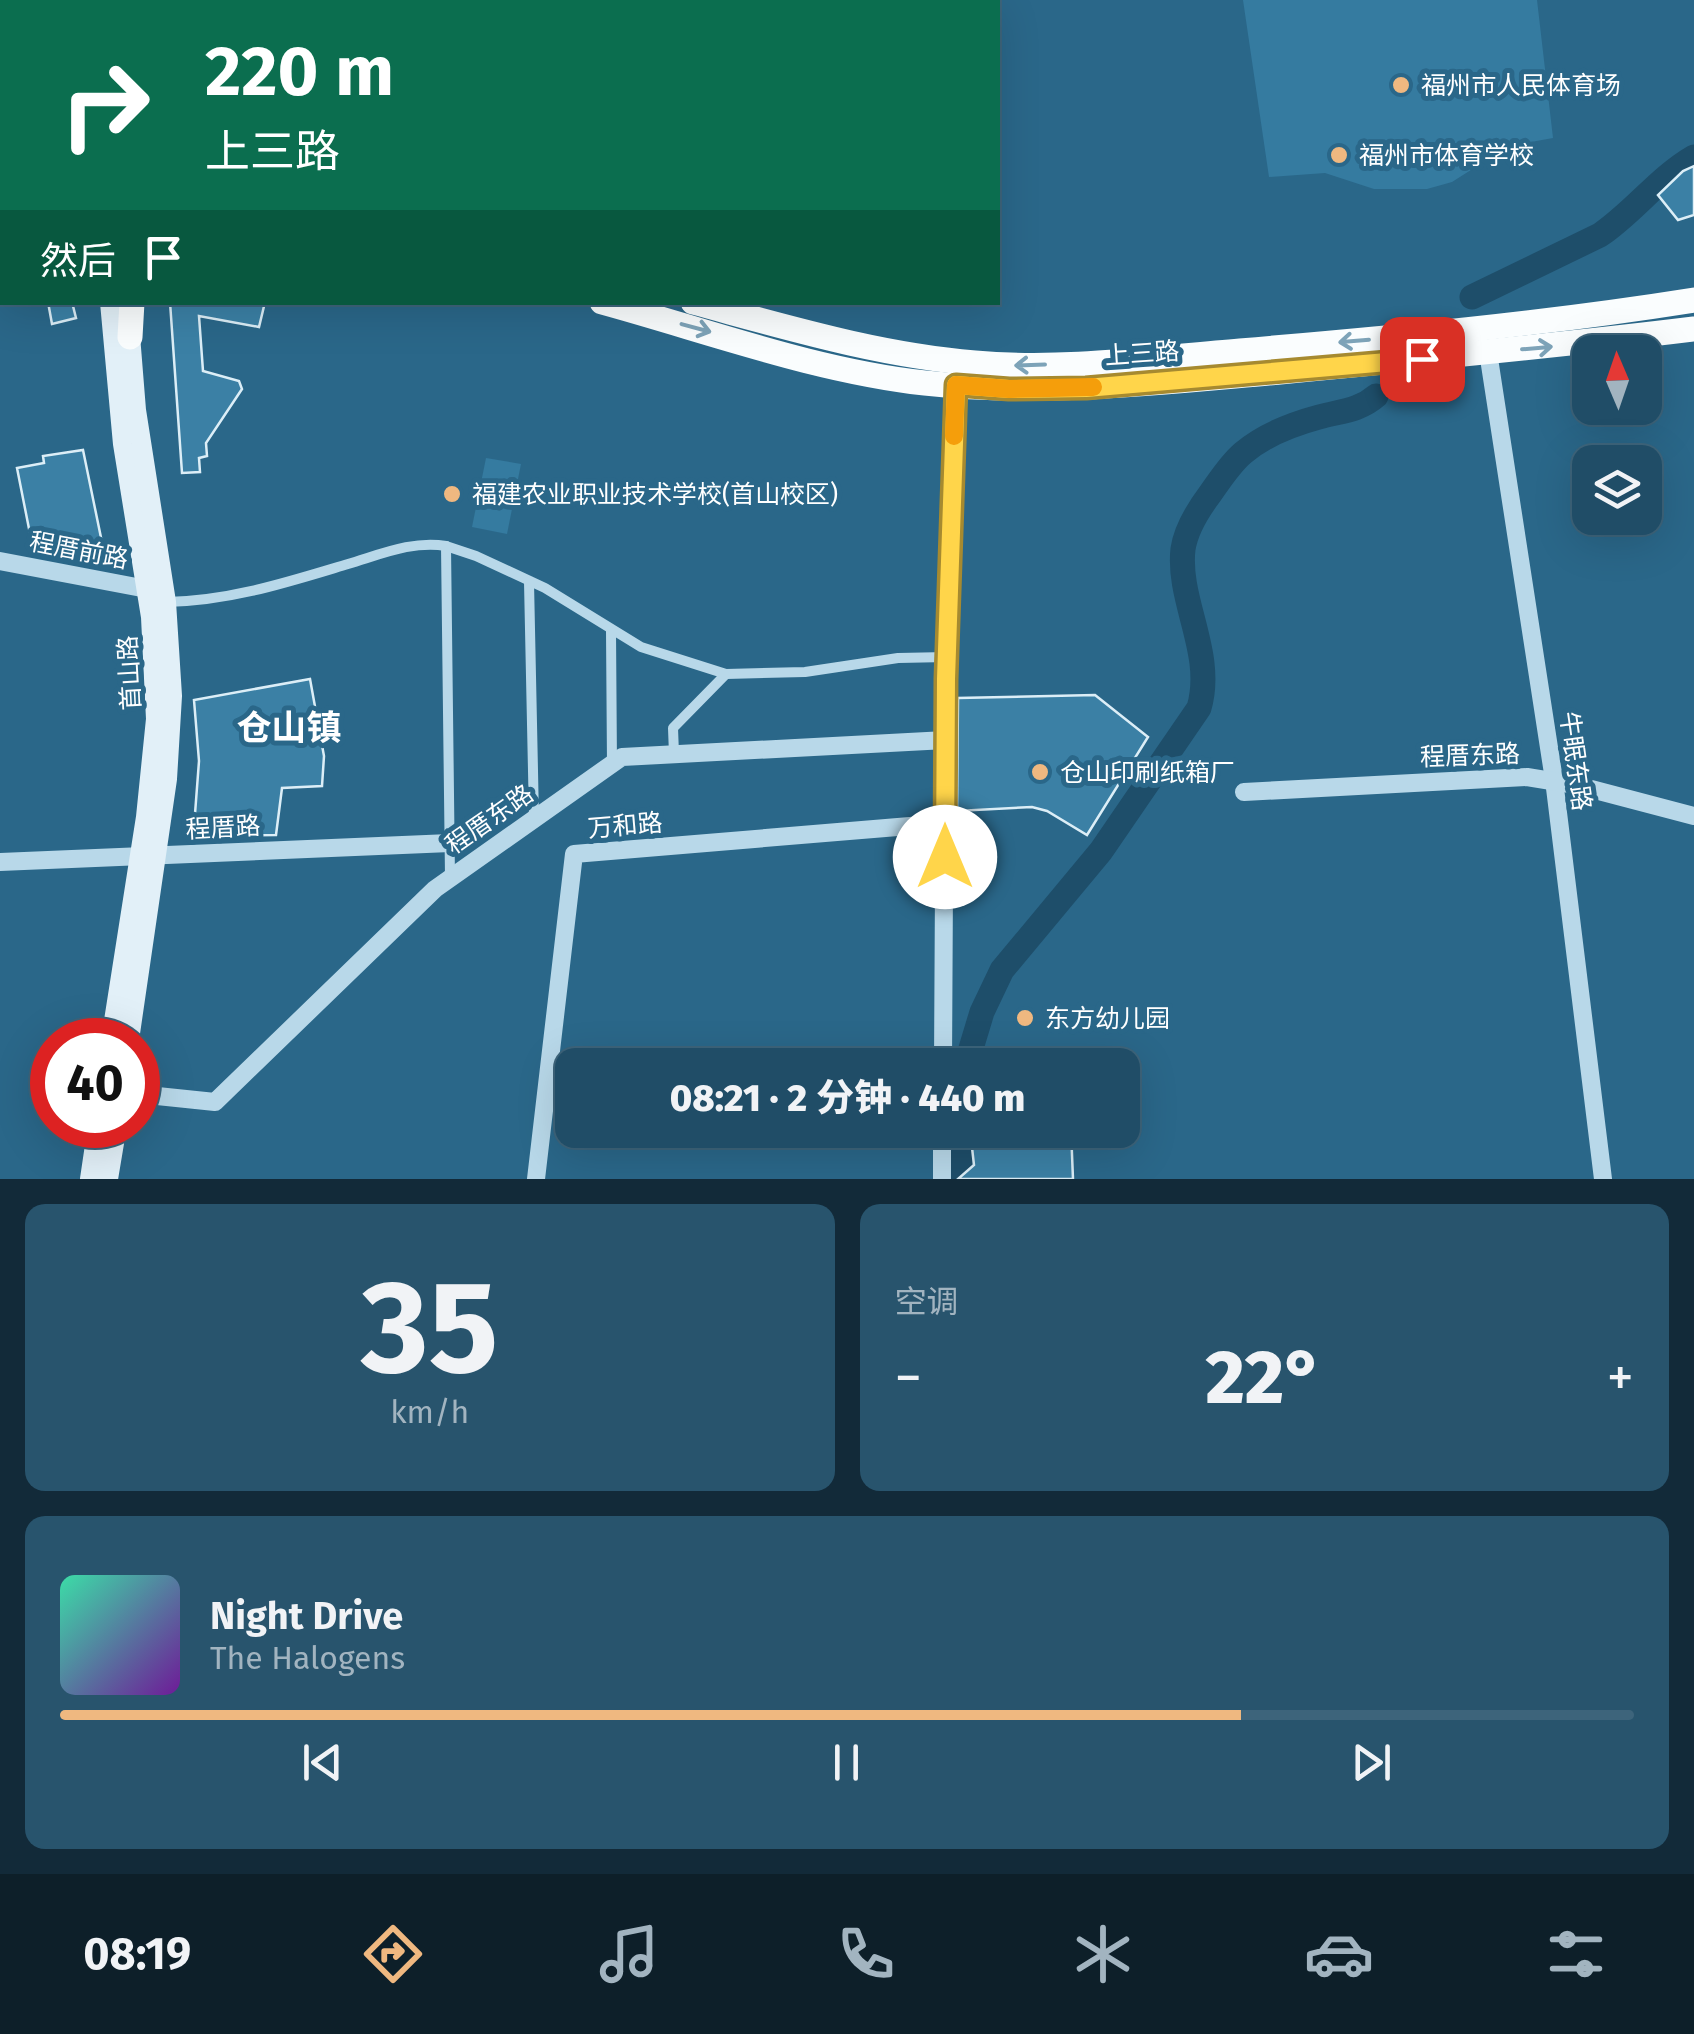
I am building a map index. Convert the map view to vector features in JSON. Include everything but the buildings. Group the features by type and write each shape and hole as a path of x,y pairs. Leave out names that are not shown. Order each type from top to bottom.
{"main road":[{"name":"上三路","path":"703,305 860,346 1003,366 1384,338 1567,320 1694,300"},
{"name":"首山路","path":"110,305 126,464 148,589 156,719 131,1018"},
{"path":"129,305 130,338"},
{"name":"上三路","path":"613,305 892,378 1009,389 1086,388 1694,329"},
{"name":"首山路","path":"115,1018 171,736 166,602 142,456 130,338"},
{"path":"90,1179 95,1148"},
{"path":"108,1179 113,1148"}],"street":[{"name":"牛眠东路","path":"1488,352 1554,780 1602,1179"},
{"path":"943,1048 946,657 956,385"},
{"path":"166,602 224,598 426,544 476,556 549,590 648,650 726,674 805,672 898,658 946,657"},
{"path":"446,546 450,877"},
{"name":"程厝前路","path":"0,562 148,589"},
{"path":"529,582 534,818"},
{"path":"611,631 612,766"},
{"path":"674,754 673,728 726,674"},
{"name":"程厝东路","path":"160,1096 216,1102 450,877 622,757 946,740"},
{"name":"程厝东路","path":"1244,792 1512,777 1554,780 1694,816"},
{"name":"万和路","path":"536,1179 574,854 946,823"},
{"name":"程厝路","path":"0,862 450,843"},
{"path":"942,1148 942,1177"}],"shaded area":[{"name":"福州市人民体育场","path":"1243,0 1537,0 1553,138 1488,150 1474,168 1452,182 1427,189 1374,189 1325,173 1269,177"},
{"path":"486,458 521,464 507,534 472,527"}],"waterway":[{"path":"1472,297 1600,235 1694,157"},
{"path":"971,1048 982,1012 1002,970 1101,851 1199,708 1202,667 1183,569 1183,549 1197,513 1234,462 1260,441 1299,423 1356,408 1376,396"},
{"path":"953,1179 960,1167 961,1148"}],"slow traffic":[{"path":"954,436 956,385 1009,389 1093,387"}],"place":[{"name":"福州市人民体育场","path":"1401,85"},
{"name":"福州市体育学校","path":"1339,155"},
{"name":"福建农业职业技术学校(首山校区)","path":"452,494"},
{"name":"仓山印刷纸箱厂","path":"1040,772"},
{"name":"东方幼儿园","path":"1025,1018"}],"district":[{"name":"仓山镇","path":"289,728"}],"route":[{"path":"945,857 946,679 956,385 1086,388 1422,359"}]}
